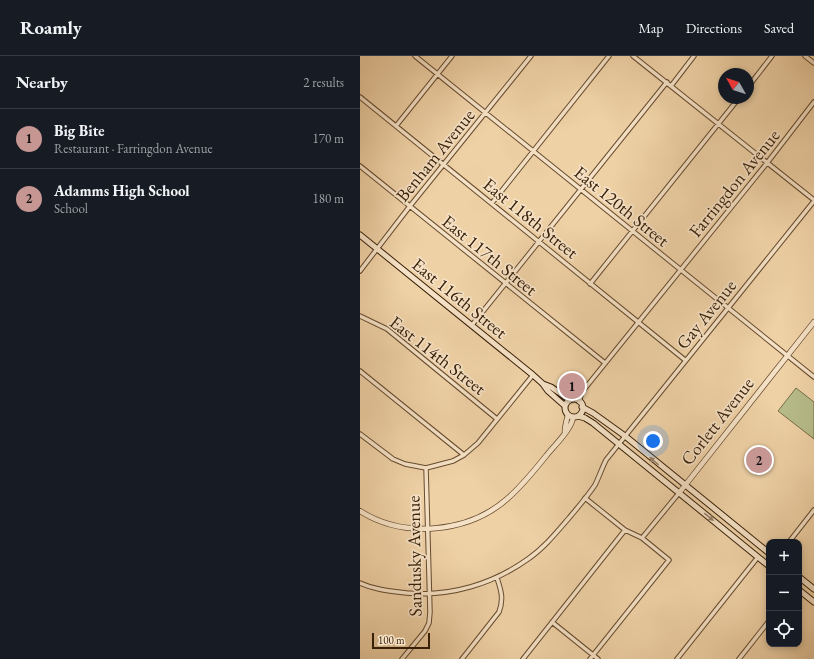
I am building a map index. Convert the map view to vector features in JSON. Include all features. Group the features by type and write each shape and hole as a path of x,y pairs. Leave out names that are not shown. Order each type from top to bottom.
{"main road":[{"name":"East 116th Street","path":"360,235 533,375 565,406"},
{"name":"East 116th Street","path":"542,384 572,400"},
{"path":"766,551 625,436 594,413 582,407 579,402 572,400 565,406 565,411 573,416 585,418 593,423 766,564"},
{"path":"573,416 581,413 582,407"},
{"path":"802,580 814,590"},
{"path":"802,593 814,602"}],"street":[{"name":"East 120th Street","path":"415,56 814,377"},
{"path":"396,126 452,56"},
{"name":"Benham Avenue","path":"360,271 410,206 531,56"},
{"path":"492,203 609,56"},
{"path":"633,56 814,200"},
{"path":"671,86 694,56"},
{"path":"754,78 772,56"},
{"path":"805,56 814,63"},
{"path":"472,326 667,82"},
{"name":"East 118th Street","path":"360,97 685,360"},
{"name":"Farringdon Avenue","path":"572,400 582,392 767,163 814,102"},
{"path":"590,284 734,104"},
{"name":"East 117th Street","path":"360,166 605,363"},
{"name":"Gay Avenue","path":"360,583 382,590 430,594 459,590 497,578 528,559 545,545 596,484 606,460 618,444 814,200"},
{"name":"East 114th Street","path":"360,316 387,330 497,419"},
{"name":"Corlett Avenue","path":"642,538 814,322"},
{"path":"360,371 464,455"},
{"path":"360,434 393,459 405,464 426,468 453,461 464,455 478,443 533,375"},
{"name":"Farringdon Avenue","path":"579,402 582,392"},
{"path":"360,511 382,522 429,530 462,523 481,516 506,500 525,483 564,433 564,429 573,416"},
{"name":"Sandusky Avenue","path":"403,659 425,631 429,623 429,530 426,468"},
{"path":"585,498 625,530 642,538 669,560 590,659"},
{"path":"791,539 814,510"},
{"path":"523,659 625,530"},
{"path":"677,659 758,557"},
{"path":"462,659 500,612 502,592 497,578"},
{"path":"808,598 814,590"},
{"path":"552,622 598,659"},
{"path":"739,659 766,625"}],"green space":[{"path":"796,388 814,402 814,439 778,411"}],"place":[{"name":"Big Bite","path":"572,386"},
{"name":"Adamms High School","path":"759,460"}]}
